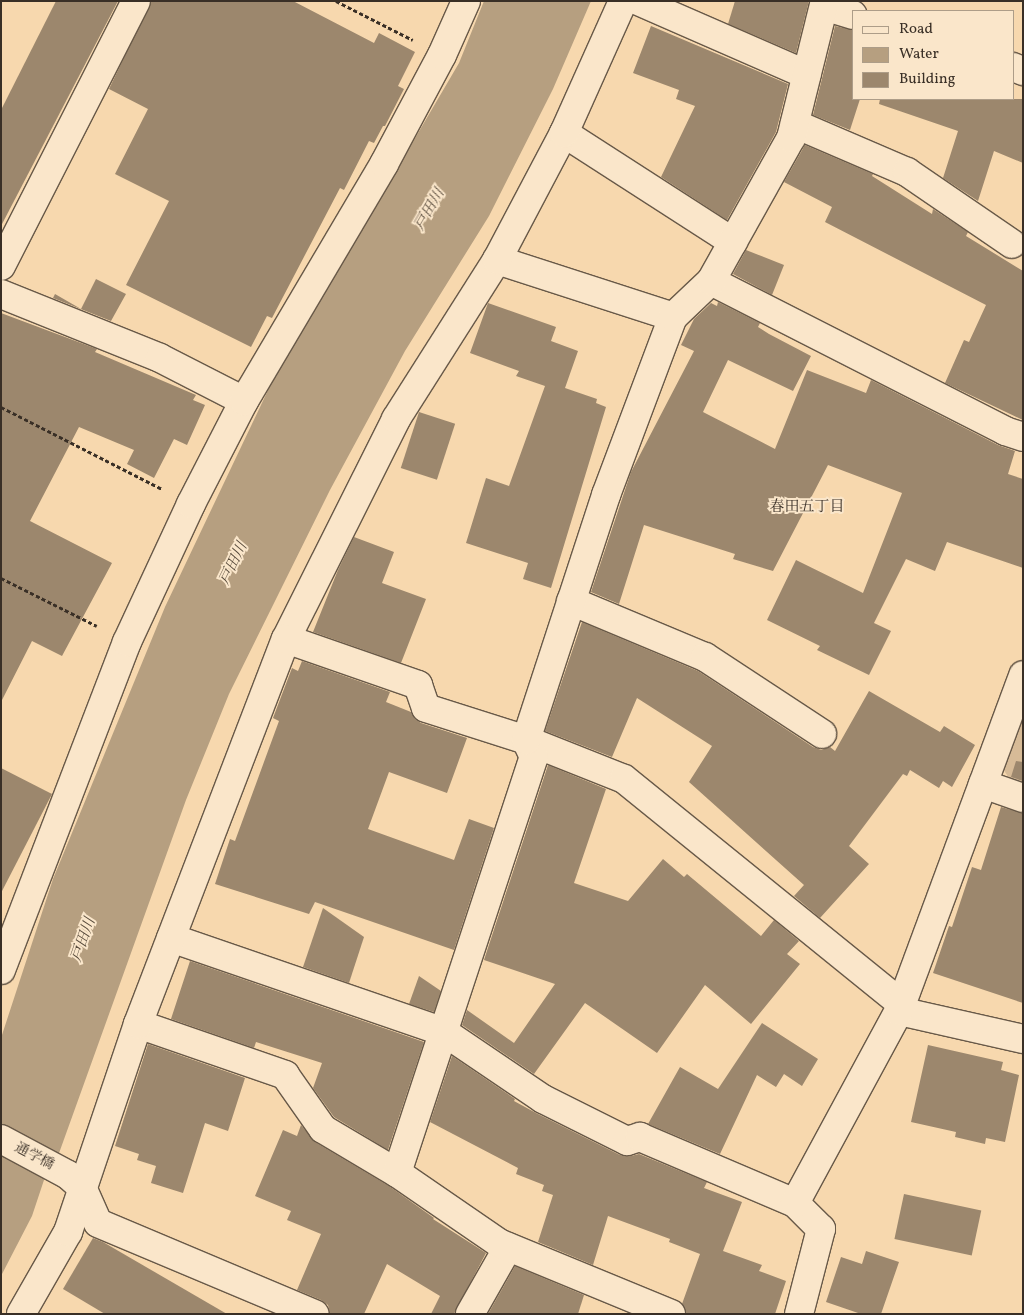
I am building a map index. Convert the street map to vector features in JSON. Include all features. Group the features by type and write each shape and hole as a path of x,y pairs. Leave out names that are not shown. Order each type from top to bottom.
{"street":[{"path":"1,266 136,1"},
{"path":"1,970 127,642 191,504 244,401 384,164 442,55 466,1"},
{"path":"22,1314 68,1232 75,1181 138,1024 286,639 396,419 497,260 564,133 623,1"},
{"path":"638,1 807,75"},
{"path":"397,1173 534,757 526,740 606,495 672,317 711,281 791,138 825,4 852,14"},
{"path":"795,124 907,172 1012,244"},
{"path":"564,133 733,242"},
{"path":"497,260 672,317"},
{"path":"711,281 1005,431 1023,437"},
{"path":"1,294 160,358 244,401"},
{"path":"571,601 705,657 822,734"},
{"path":"286,639 418,685 426,708 526,740 624,779 900,1007 1023,1039"},
{"path":"795,1203 900,1007 1023,675"},
{"path":"982,784 1023,798"},
{"path":"170,938 444,1032 543,1099 627,1141 640,1137 795,1203 821,1228 799,1314"},
{"path":"138,1024 285,1075 323,1129 397,1173 499,1243 671,1314"},
{"name":"通学橋","path":"1,1139 75,1181"},
{"path":"75,1181 98,1223 315,1314"},
{"path":"470,1314 508,1247"}],"path":[{"path":"336,1 442,55"},
{"path":"1,407 191,504"},
{"path":"1,578 127,642"}],"shaded area":[{"path":"1023,712 1023,787 1013,784 1003,769"}],"water":[{"name":"戸田川","path":"484,1 591,1 553,89 489,216 405,351 330,490 229,694 186,800 58,1156 45,1177 32,1216 1,1276 1,1038 53,879 165,607 270,386 459,63"}],"building":[{"path":"56,1 118,1 1,226 1,110"},
{"path":"151,1 293,1 374,43 379,33 415,52 398,86 404,89 385,126 383,126 374,143 369,141 344,190 340,188 272,318 267,316 251,347 126,285 169,201 115,174 148,109 109,89"},
{"path":"735,1 809,1 796,53 728,24"},
{"path":"651,26 788,84 776,132 727,220 661,177 695,106 676,99 679,90 633,73"},
{"path":"835,26 852,30 852,100 860,100 850,130 813,115"},
{"path":"1023,99 1023,163 994,151 978,201 943,178 958,131 879,104 880,100"},
{"path":"805,145 873,174 872,176 932,214 933,209 968,232 966,236 1023,271 1023,420 945,383 964,340 969,342 986,305 825,222 832,207 784,182"},
{"path":"746,250 784,265 772,295 733,274"},
{"path":"96,279 126,294 111,321 53,298 55,294 81,309"},
{"path":"718,302 760,323 758,327 811,356 793,391 728,360 703,412 775,449 807,370 866,393 871,380 998,445 1015,451 1008,474 1023,479 1023,568 947,542 935,571 906,559 874,623 891,631 869,675 817,650 820,646 767,620 796,560 863,593 902,493 828,465 773,571 733,559 735,554 644,525 619,604 591,592 631,472 694,351 681,345 694,319 711,303 717,306"},
{"path":"488,303 556,327 551,341 578,351 565,388 597,399 596,403 606,407 551,588 523,579 528,563 466,543 486,478 509,486 545,386 516,376 519,371 470,353"},
{"path":"1,313 97,349 95,352 196,395 193,400 205,405 187,445 174,439 154,478 127,464 134,450 79,427 30,521 112,563 62,656 32,641 1,702"},
{"path":"419,412 455,424 437,480 401,468"},
{"path":"354,537 394,552 382,583 426,599 401,663 313,632 338,570"},
{"path":"582,622 698,671 813,747 821,750 830,747 835,751 869,691 940,732 944,726 975,745 952,787 943,781 939,788 910,770 907,776 903,774 849,846 869,864 820,918 794,896 804,885 689,782 712,746 637,698 612,757 545,731"},
{"path":"302,661 390,692 386,702 411,712 415,719 421,723 467,738 447,793 389,772 368,829 454,860 469,819 494,828 454,950 315,902 309,914 215,884 230,839 235,841 279,721 273,718 292,668 298,671"},
{"path":"1016,761 1023,762 1023,781 1011,777"},
{"path":"548,765 606,789 574,883 628,901 663,859 684,877 687,874 761,936 774,920 799,941 787,954 800,964 751,1024 705,985 657,1053 585,1003 534,1074 462,1025 467,1010 514,1043 555,984 484,960"},
{"path":"1,768 52,794 1,893"},
{"path":"1001,807 1023,813 1023,1003 933,973 949,926 952,927 972,867 981,870"},
{"path":"323,908 364,937 349,983 303,967"},
{"path":"190,961 424,1042 388,1150 334,1117 313,1088 322,1063 256,1042 254,1048 171,1019"},
{"path":"419,976 441,991 434,1012 409,1004"},
{"path":"762,1023 818,1059 802,1086 784,1074 776,1087 757,1075 720,1154 648,1124 680,1067 718,1089"},
{"path":"148,1044 245,1078 228,1131 205,1123 183,1193 151,1183 156,1166 137,1160 139,1154 115,1146"},
{"path":"928,1045 1003,1062 1001,1070 1019,1075 1005,1142 986,1138 985,1144 955,1137 956,1132 911,1122"},
{"path":"452,1056 515,1099 514,1101 536,1113 620,1155 631,1156 639,1154 707,1182 704,1188 742,1202 723,1251 762,1265 759,1271 786,1281 775,1314 686,1314 682,1304 700,1254 669,1242 670,1239 608,1216 593,1265 538,1242 553,1195 542,1191 544,1185 516,1174 518,1168 430,1122"},
{"path":"301,1125 315,1142 389,1186 433,1219 486,1253 454,1314 431,1314 440,1296 387,1264 364,1314 330,1314 328,1305 297,1290 321,1234 287,1220 291,1211 255,1196 283,1130 297,1136"},
{"path":"904,1194 981,1210 972,1255 894,1239"},
{"path":"93,1238 227,1314 105,1314 63,1289"},
{"path":"866,1251 899,1262 881,1314 861,1314 826,1302 841,1257 862,1264"},
{"path":"515,1266 584,1295 578,1314 488,1314"}],"district":[{"name":"春田五丁目","path":"807,508"}]}
